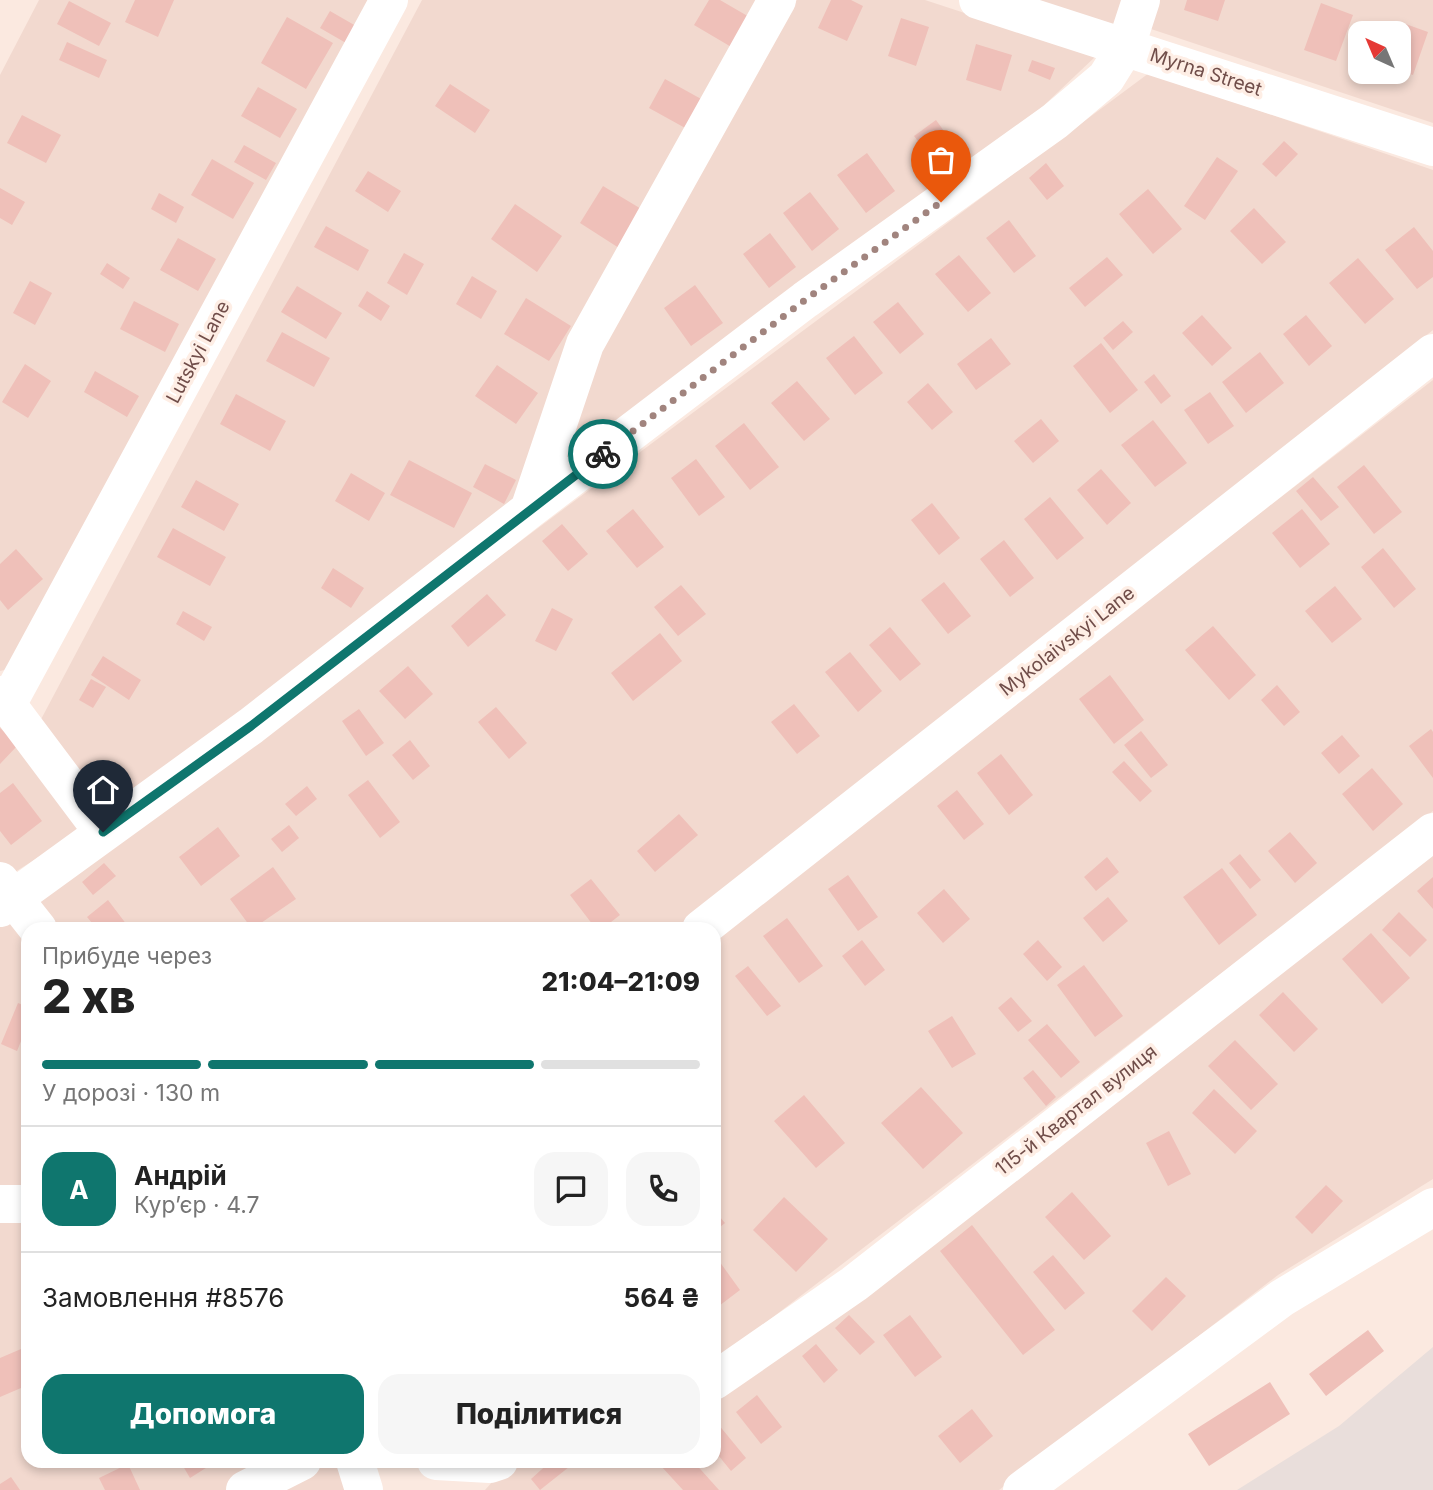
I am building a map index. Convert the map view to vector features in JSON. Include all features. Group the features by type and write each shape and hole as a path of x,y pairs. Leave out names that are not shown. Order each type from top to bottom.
{"street":[{"name":"Lutskyi Lane","path":"4,699 389,0"},
{"path":"528,510 585,344 777,0"},
{"name":"Myrna Street","path":"978,0 1433,147"},
{"path":"31,922 4,896 103,832 251,726 528,510 805,300 1055,121 1106,78 1126,47 1141,0"},
{"name":"Mykolaivskyi Lane","path":"710,922 1433,353"},
{"path":"4,699 103,832"},
{"name":"115-й Квартал вулиця","path":"721,1376 854,1284 1433,832"},
{"path":"0,1204 21,1204"},
{"path":"1022,1490 1282,1298 1433,1207"},
{"path":"245,1490 288,1468"},
{"path":"357,1468 364,1490"},
{"path":"468,1468 486,1472"}],"shaded area":[{"path":"39,0 376,0 21,666 0,671 0,75"},
{"path":"422,0 768,0 514,511 137,800 105,798 38,725"},
{"path":"797,0 925,0 1096,56 1038,111 560,465 602,346"},
{"path":"1034,0 1126,0 1117,29"},
{"path":"1157,0 1433,0 1433,123 1148,28"},
{"path":"1149,73 1433,170 1433,330 690,922 21,922 21,1468 338,1468 348,1490 0,1490 0,926 36,902"},
{"path":"1433,380 1433,811 721,1355 721,929"},
{"path":"0,719 90,825 7,877 0,866"},
{"path":"1433,855 1433,1179 1278,1275 999,1490 485,1490 501,1472 512,1468 721,1468 721,1393"},
{"path":"1433,1347 1433,1490 1237,1490 1339,1426"}],"building":[{"path":"135,0 174,0 158,37 125,22"},
{"path":"709,0 720,0 751,18 733,48 694,25"},
{"path":"831,0 851,0 863,6 847,41 818,28"},
{"path":"1187,0 1225,0 1218,21 1184,10"},
{"path":"69,1 111,23 99,46 57,24"},
{"path":"1321,3 1353,15 1351,21 1348,21 1348,29 1336,61 1304,50"},
{"path":"330,11 356,26 346,43 320,28"},
{"path":"287,17 333,43 306,89 261,63"},
{"path":"901,18 929,27 916,66 888,56"},
{"path":"1411,26 1428,32 1413,75 1411,74"},
{"path":"67,42 107,60 99,78 59,60"},
{"path":"976,44 1012,55 1001,91 966,80"},
{"path":"1032,60 1055,68 1050,80 1028,71"},
{"path":"665,79 703,100 687,129 649,108"},
{"path":"450,84 490,110 475,133 435,106"},
{"path":"258,87 297,109 280,138 241,116"},
{"path":"22,115 61,135 46,163 7,143"},
{"path":"936,120 962,156 941,172 914,136"},
{"path":"1284,141 1298,154 1276,177 1262,164"},
{"path":"244,145 276,163 266,180 234,162"},
{"path":"867,153 895,191 866,213 837,175"},
{"path":"1217,157 1238,171 1205,220 1184,206"},
{"path":"212,159 254,183 233,219 191,195"},
{"path":"1046,163 1064,186 1047,200 1029,178"},
{"path":"368,171 401,191 388,212 355,191"},
{"path":"603,186 643,210 619,248 580,223"},
{"path":"0,188 25,202 12,225 0,218"},
{"path":"1148,189 1182,229 1153,254 1119,214"},
{"path":"810,192 839,229 812,251 783,213"},
{"path":"159,193 184,207 176,223 151,209"},
{"path":"515,204 562,236 537,272 491,239"},
{"path":"1254,208 1286,242 1262,264 1230,231"},
{"path":"1009,220 1036,256 1014,273 986,238"},
{"path":"326,226 369,250 358,271 314,247"},
{"path":"1414,227 1433,251 1433,277 1417,289 1385,250"},
{"path":"770,233 796,267 769,288 743,254"},
{"path":"178,238 216,259 198,291 160,270"},
{"path":"404,253 424,264 407,295 387,283"},
{"path":"959,255 991,293 968,312 935,274"},
{"path":"1107,257 1123,275 1085,307 1069,288"},
{"path":"1358,258 1394,299 1365,324 1329,283"},
{"path":"107,263 130,278 123,289 100,274"},
{"path":"472,276 497,291 481,319 456,304"},
{"path":"30,281 52,293 35,325 13,313"},
{"path":"695,285 723,323 691,346 664,308"},
{"path":"297,286 342,313 326,339 281,312"},
{"path":"367,291 390,306 381,321 358,306"},
{"path":"526,298 571,326 549,361 504,334"},
{"path":"134,301 179,324 165,352 120,329"},
{"path":"898,302 924,334 900,354 873,322"},
{"path":"1202,315 1232,348 1212,366 1182,333"},
{"path":"1306,315 1332,346 1309,366 1283,334"},
{"path":"1123,321 1133,332 1113,350 1103,338"},
{"path":"282,332 330,358 314,387 266,361"},
{"path":"854,336 883,373 855,395 826,358"},
{"path":"991,338 1011,364 976,390 957,364"},
{"path":"1101,343 1138,390 1110,413 1073,366"},
{"path":"1260,352 1284,383 1246,413 1222,382"},
{"path":"25,364 51,381 28,418 2,402"},
{"path":"497,365 538,393 516,424 475,396"},
{"path":"95,371 139,396 127,417 84,392"},
{"path":"1154,374 1171,396 1161,404 1144,382"},
{"path":"797,381 830,419 804,441 771,403"},
{"path":"928,383 953,412 932,430 907,402"},
{"path":"1210,392 1234,426 1208,444 1184,410"},
{"path":"236,394 286,421 270,451 220,424"},
{"path":"1041,419 1059,441 1033,463 1014,441"},
{"path":"1153,420 1187,463 1155,487 1121,445"},
{"path":"744,423 779,467 750,490 715,446"},
{"path":"696,459 725,497 699,516 671,478"},
{"path":"409,460 472,493 454,528 390,495"},
{"path":"485,464 516,480 504,504 473,487"},
{"path":"1364,465 1402,512 1374,534 1337,487"},
{"path":"1101,469 1131,503 1107,525 1077,490"},
{"path":"351,473 385,493 369,521 335,501"},
{"path":"1313,477 1339,507 1321,521 1296,491"},
{"path":"196,480 239,504 224,531 181,507"},
{"path":"1050,497 1084,538 1057,560 1024,519"},
{"path":"932,503 960,538 939,555 911,520"},
{"path":"633,509 664,547 637,568 606,531"},
{"path":"1302,509 1330,544 1300,568 1272,533"},
{"path":"562,524 588,554 568,571 542,541"},
{"path":"173,528 226,557 210,586 157,557"},
{"path":"1004,540 1034,578 1010,597 980,559"},
{"path":"1383,548 1416,589 1394,608 1361,567"},
{"path":"16,549 43,579 8,610 0,600 0,564"},
{"path":"333,568 364,588 351,608 321,588"},
{"path":"944,582 971,616 948,634 921,600"},
{"path":"681,585 706,614 678,636 654,607"},
{"path":"1335,586 1362,619 1332,643 1305,611"},
{"path":"487,594 506,615 468,647 451,626"},
{"path":"552,608 573,619 556,651 535,641"},
{"path":"183,611 212,627 204,641 176,624"},
{"path":"1213,626 1256,675 1229,700 1185,650"},
{"path":"890,627 921,664 900,681 869,645"},
{"path":"660,633 682,661 633,701 611,673"},
{"path":"850,652 882,691 858,712 825,672"},
{"path":"103,656 141,680 129,700 91,675"},
{"path":"408,666 433,694 405,719 379,691"},
{"path":"1110,675 1144,720 1114,744 1079,699"},
{"path":"91,679 106,687 93,708 79,700"},
{"path":"1277,685 1300,712 1284,726 1261,700"},
{"path":"794,704 820,736 797,754 771,722"},
{"path":"496,707 527,743 509,759 478,722"},
{"path":"359,709 384,743 366,756 342,721"},
{"path":"0,728 18,745 0,764"},
{"path":"1431,729 1433,732 1433,778 1409,746"},
{"path":"1141,731 1168,765 1151,778 1124,745"},
{"path":"1342,735 1360,756 1339,774 1321,753"},
{"path":"410,740 430,766 413,780 392,755"},
{"path":"1001,754 1033,795 1009,815 977,773"},
{"path":"1124,761 1152,791 1140,802 1112,772"},
{"path":"1372,768 1403,804 1373,831 1342,794"},
{"path":"368,780 400,822 380,838 348,795"},
{"path":"13,783 42,821 11,845 0,831 0,793"},
{"path":"307,786 317,799 296,816 285,804"},
{"path":"957,790 984,824 964,840 937,806"},
{"path":"679,814 698,835 655,872 637,851"},
{"path":"289,825 299,838 282,852 271,839"},
{"path":"218,827 240,856 201,886 179,857"},
{"path":"1290,832 1317,863 1295,883 1268,851"},
{"path":"1240,854 1261,880 1250,889 1229,863"},
{"path":"1107,857 1119,872 1096,891 1084,877"},
{"path":"104,863 116,876 93,895 82,882"},
{"path":"273,867 296,899 262,922 247,922 230,899"},
{"path":"1222,868 1257,915 1219,945 1183,897"},
{"path":"848,875 878,917 858,931 828,889"},
{"path":"1433,877 1433,909 1417,891"},
{"path":"591,879 620,915 611,922 591,922 570,895"},
{"path":"944,889 970,919 943,943 917,913"},
{"path":"1108,897 1128,921 1103,942 1083,918"},
{"path":"108,900 125,922 91,922 87,917"},
{"path":"1399,912 1427,940 1410,957 1382,930"},
{"path":"787,918 823,966 799,983 763,936"},
{"path":"1371,933 1410,978 1382,1004 1342,959"},
{"path":"862,940 885,970 865,986 842,956"},
{"path":"1038,940 1062,967 1047,981 1023,954"},
{"path":"1084,965 1123,1016 1095,1037 1057,985"},
{"path":"748,966 781,1006 767,1016 735,976"},
{"path":"1283,992 1318,1029 1294,1052 1259,1015"},
{"path":"1011,997 1032,1021 1018,1032 998,1008"},
{"path":"18,1003 21,1004 21,1041 17,1051 1,1044"},
{"path":"952,1016 976,1054 952,1068 928,1031"},
{"path":"1047,1024 1080,1062 1061,1078 1028,1040"},
{"path":"1235,1040 1278,1084 1251,1110 1208,1066"},
{"path":"1033,1070 1056,1097 1046,1106 1023,1078"},
{"path":"921,1087 963,1133 923,1169 881,1123"},
{"path":"1214,1089 1257,1131 1235,1154 1192,1113"},
{"path":"804,1095 845,1143 816,1168 774,1121"},
{"path":"1169,1131 1191,1174 1168,1186 1146,1143"},
{"path":"1326,1185 1343,1201 1312,1234 1295,1217"},
{"path":"1072,1192 1111,1236 1084,1260 1045,1217"},
{"path":"784,1197 828,1239 796,1272 753,1230"},
{"path":"972,1225 1055,1330 1023,1355 940,1251"},
{"path":"1053,1255 1085,1293 1065,1310 1033,1272"},
{"path":"721,1264 740,1290 721,1304"},
{"path":"1166,1277 1186,1296 1152,1331 1132,1311"},
{"path":"849,1315 875,1342 860,1355 835,1328"},
{"path":"910,1315 942,1357 915,1377 883,1335"},
{"path":"1368,1330 1384,1351 1326,1396 1309,1374"},
{"path":"816,1344 838,1370 824,1383 802,1356"},
{"path":"21,1349 21,1388 0,1397 0,1358"},
{"path":"1270,1382 1290,1414 1209,1466 1188,1434"},
{"path":"757,1395 782,1427 761,1444 736,1412"},
{"path":"972,1409 993,1436 960,1463 938,1436"},
{"path":"721,1428 746,1458 731,1471 721,1459"},
{"path":"120,1468 130,1468 140,1490 105,1490 99,1478"},
{"path":"184,1468 206,1468 190,1478"},
{"path":"543,1468 568,1468 540,1490 531,1479"},
{"path":"663,1468 699,1468 719,1490 683,1490"},
{"path":"11,1477 20,1490 0,1490 0,1484"}],"way so far":[{"path":"603,454 805,300 941,202"}],"route":[{"path":"103,832 251,726 603,454"}]}
